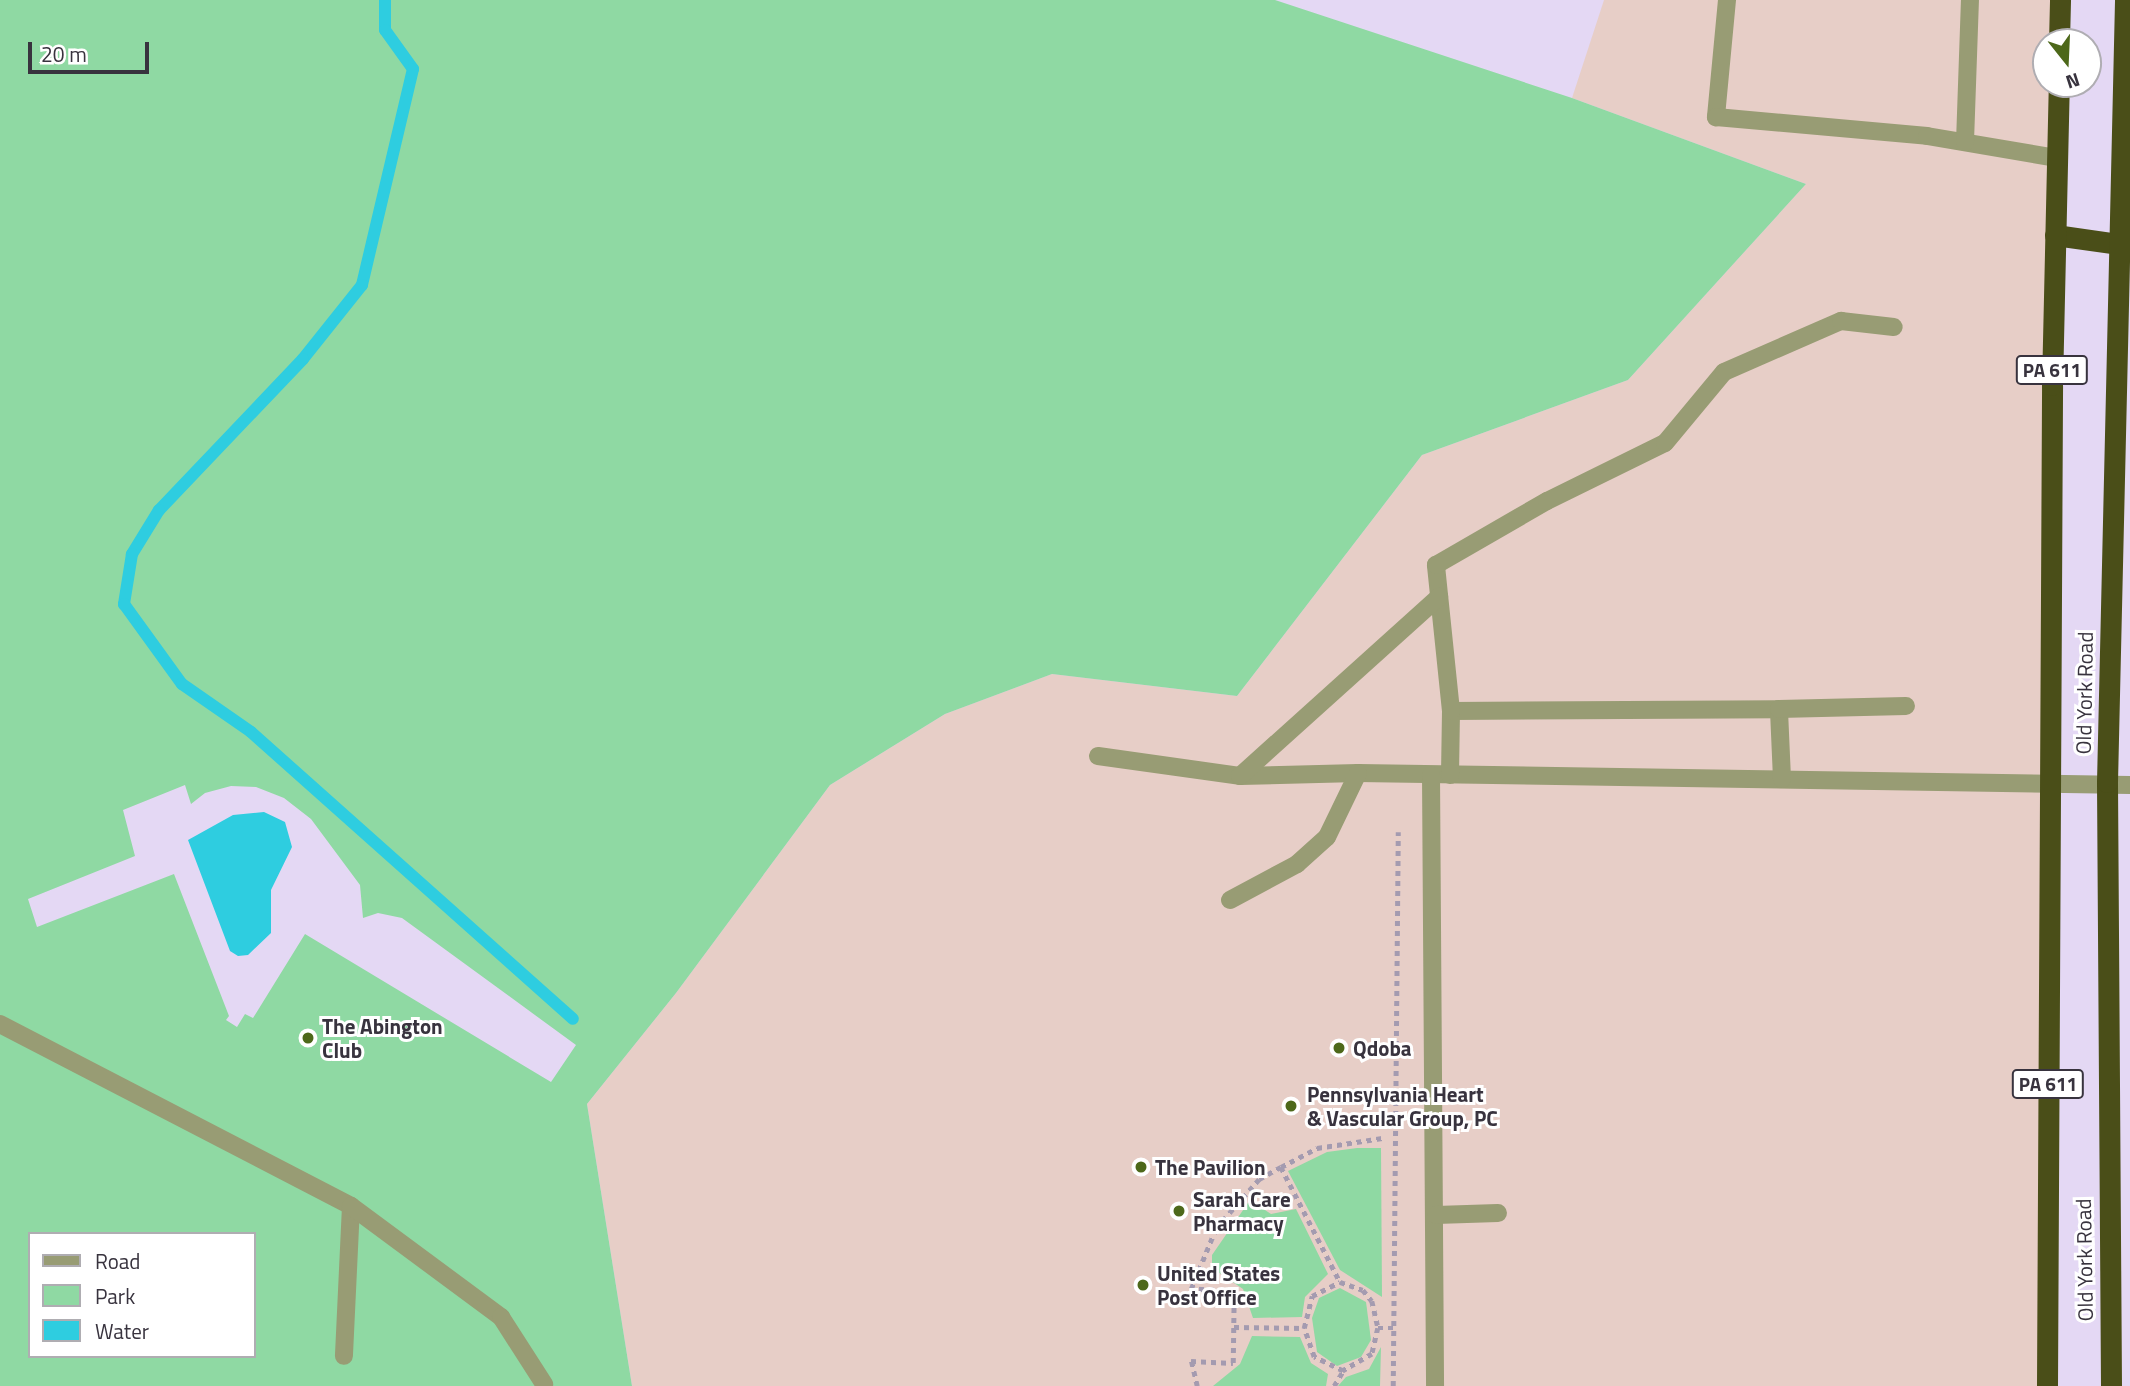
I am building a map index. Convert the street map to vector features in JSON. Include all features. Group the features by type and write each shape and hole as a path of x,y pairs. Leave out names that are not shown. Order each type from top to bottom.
{"highway":[{"path":"2059,28 2060,0"},
{"name":"Old York Road","path":"2110,1386 2107,782 2122,461 2125,0"},
{"name":"Old York Road","path":"2047,1386 2049,782 2059,98"},
{"path":"2055,235 2124,246"}],"street":[{"path":"1727,0 1716,117 1965,142 2057,158"},
{"path":"1965,142 1970,0"},
{"path":"1450,775 1451,711 1436,565 1547,500 1665,443 1724,372 1841,321 1894,327"},
{"path":"1240,776 1439,597"},
{"path":"1451,711 1906,706"},
{"path":"1779,709 1782,779"},
{"path":"1098,756 1240,776 1358,773 2107,782 2130,785"},
{"path":"1230,900 1297,864 1327,837 1358,773"},
{"path":"1431,775 1436,1215 1435,1386"},
{"path":"0,1024 351,1206 501,1317 544,1384"},
{"path":"344,1356 351,1206"},
{"path":"1436,1215 1498,1213"}],"path":[{"path":"1393,1386 1398,832"},
{"path":"1197,1386 1191,1361 1233,1363 1234,1292 1191,1289 1216,1228 1259,1179 1317,1147 1382,1138"},
{"path":"1281,1167 1340,1282 1363,1290 1372,1301 1378,1328 1371,1353 1343,1371 1334,1386"},
{"path":"1340,1282 1312,1296 1304,1328 1314,1357 1343,1371"},
{"path":"1234,1327 1304,1328"},
{"path":"1378,1328 1393,1328"}],"shaded area":[{"path":"1604,0 2061,0 2060,28 2032,28 2032,98 2059,98 2042,1386 632,1386 587,1104 676,993 830,785 945,714 1052,674 1237,696 1422,455 1628,380 1806,184 1572,98"}],"green space":[{"path":"0,0 1275,0 1572,98 1806,184 1628,380 1422,455 1237,696 1052,674 945,714 830,785 676,993 587,1104 632,1386 0,1386","holes":["185,785 191,804 205,793 231,786 256,787 284,798 311,819 360,885 363,918 378,913 402,918 576,1045 551,1082 305,934 253,1018 245,1014 237,1027 226,1020 229,1016 174,874 37,927 28,899 135,856 123,810"]},
{"path":"1381,1148 1382,1297 1340,1270 1288,1171 1327,1152"},
{"path":"1250,1200 1271,1214 1296,1209 1328,1274 1305,1297 1302,1317 1253,1318 1243,1289 1212,1268 1212,1255"},
{"path":"1340,1288 1366,1302 1371,1340 1361,1357 1337,1366 1317,1352 1312,1318 1319,1298"},
{"path":"1252,1336 1300,1337 1311,1363 1328,1374 1326,1386 1213,1386 1240,1364"},
{"path":"1381,1347 1380,1386 1338,1386 1346,1377 1369,1369"}],"water":[{"path":"264,812 285,822 292,847 271,890 271,933 248,955 238,956 230,951 188,840 233,815"}],"waterway":[{"path":"385,0 385,30 413,69 362,285 303,359 159,510 132,554 124,604 182,684 251,732 573,1019"}],"place":[{"name":"The Abington Club","path":"308,1038"},
{"name":"Qdoba","path":"1339,1048"},
{"name":"Pennsylvania Heart & Vascular Group, PC","path":"1291,1106"},
{"name":"The Pavilion","path":"1141,1167"},
{"name":"Sarah Care Pharmacy","path":"1179,1211"},
{"name":"United States Post Office","path":"1143,1285"}]}
